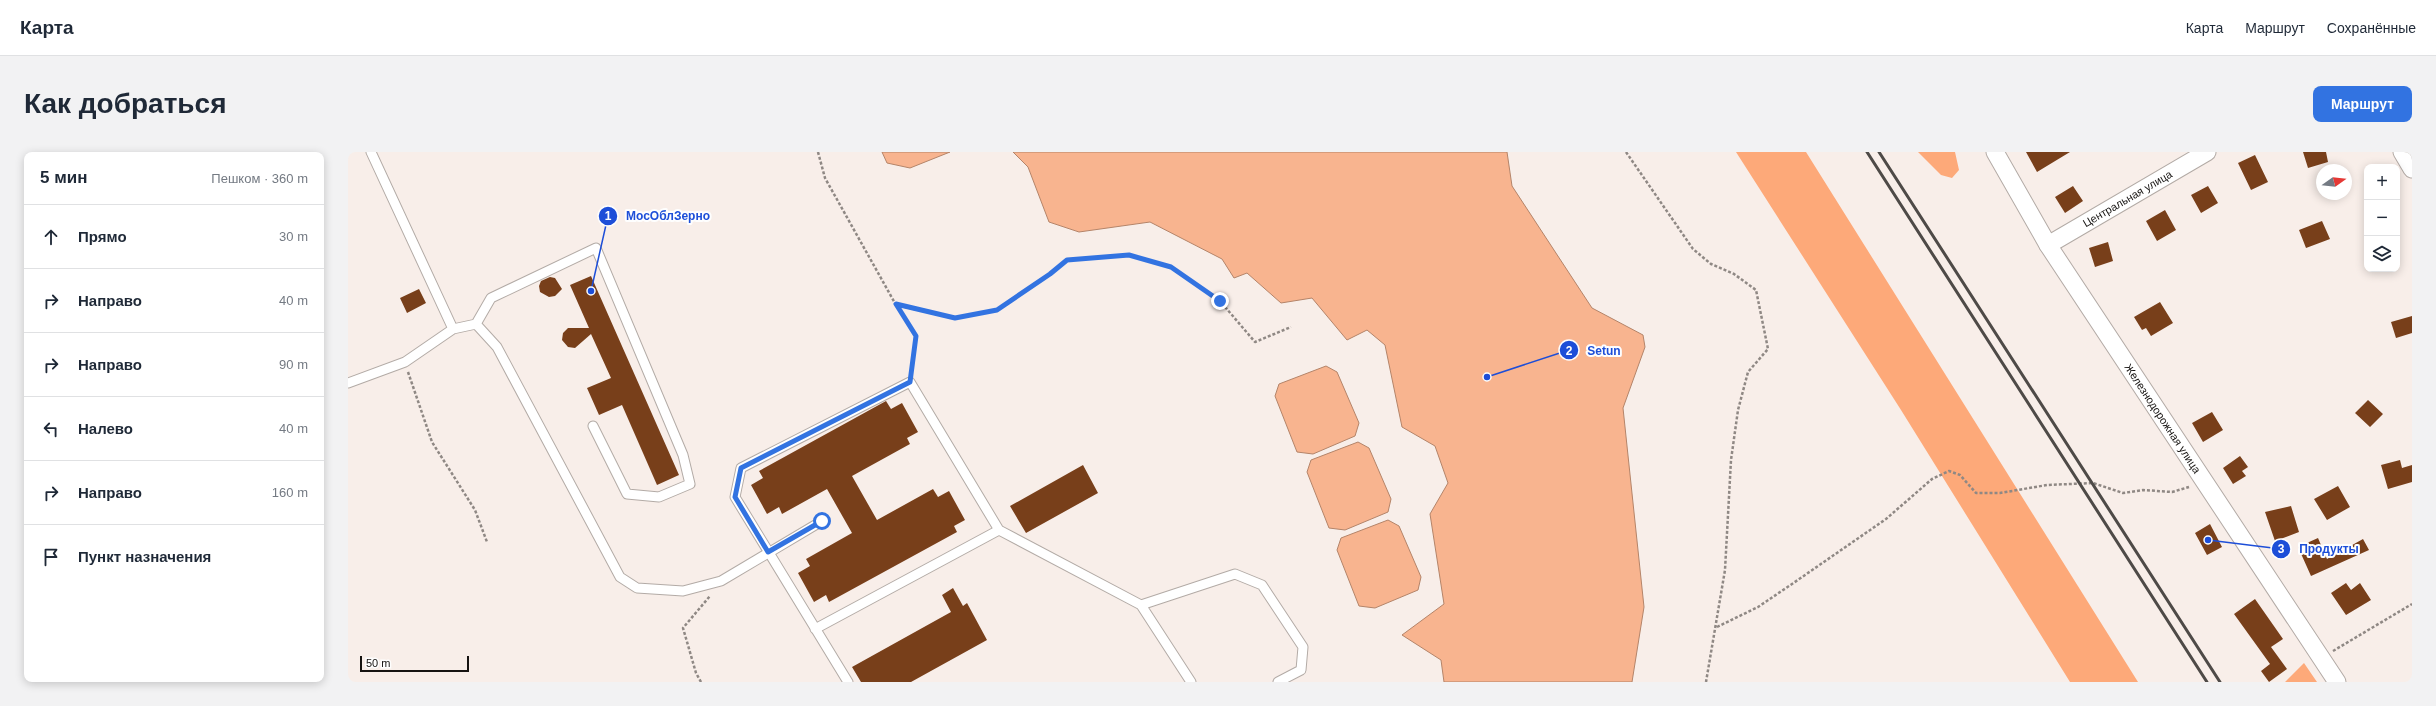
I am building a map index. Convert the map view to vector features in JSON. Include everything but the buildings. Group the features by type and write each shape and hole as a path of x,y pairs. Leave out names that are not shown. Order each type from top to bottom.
{"street":[{"name":"Железнодорожная улица","path":"1995,152 2048,245 2337,682"},
{"name":"Центральная улица","path":"2048,245 2207,152"},
{"path":"2402,152 2412,169"}],"lane":[{"path":"371,152 453,329"},
{"path":"348,383 404,362 453,329 476,324 491,298 596,248 684,455 690,484 659,497 627,494 593,426"},
{"path":"476,324 497,347 620,577 637,588 683,591 721,582 768,552 822,521"},
{"path":"848,682 735,497 741,468 910,382 1000,530 1140,605 1191,682"},
{"path":"815,629 1000,530"},
{"path":"1140,605 1235,574 1262,585 1303,647 1301,670 1278,682"}],"path":[{"path":"818,152 825,178 896,304 916,336 910,382"},
{"path":"1626,152 1693,250 1711,264 1734,274 1756,290 1768,349 1748,372 1738,410 1731,460 1725,570 1717,627 1706,682"},
{"path":"896,304 955,318 997,310 1050,274 1067,260 1129,255 1171,267 1214,296 1256,342 1291,327"},
{"path":"404,362 432,442 475,510 487,542"},
{"path":"1717,627 1758,607 1886,519 1932,479 1949,471 1960,475 1976,493 2000,493 2047,486 2093,483 2123,493 2143,490 2172,492 2205,482"},
{"path":"701,682 696,673 683,628 721,582"},
{"path":"2321,658 2412,604"}],"shaded area":[{"path":"882,152 950,152 910,168 887,163"},
{"path":"1013,152 1507,152 1512,186 1592,308 1643,335 1645,347 1623,408 1644,607 1632,682 1444,682 1441,660 1402,635 1444,604 1430,514 1448,483 1435,446 1402,427 1385,345 1367,330 1347,340 1312,298 1281,303 1247,273 1234,278 1222,259 1150,222 1079,232 1049,222 1028,167"},
{"path":"1736,152 1806,152 2138,682 2070,682 1901,410"},
{"path":"1918,152 1955,152 1959,170 1952,178 1941,175"},
{"path":"1326,366 1337,372 1359,423 1355,436 1313,454 1297,452 1275,396 1279,384"},
{"path":"1358,442 1369,448 1391,499 1388,512 1345,530 1329,528 1307,472 1311,460"},
{"path":"1388,520 1399,526 1421,577 1418,590 1375,608 1359,606 1337,550 1341,538"},
{"path":"2304,663 2317,682 2285,682"}],"railway":[{"path":"1867,152 2207,682"},
{"path":"1879,152 2220,682"}],"place":[{"name":"МосОблЗерно","path":"591,291"},
{"name":"Setun","path":"1487,377"},
{"name":"Продукты","path":"2208,540"}],"route":[{"path":"822,521 768,552 735,497 741,468 910,382 916,336 896,304 955,318 997,310 1050,274 1067,260 1129,255 1171,267 1220,301"}]}
